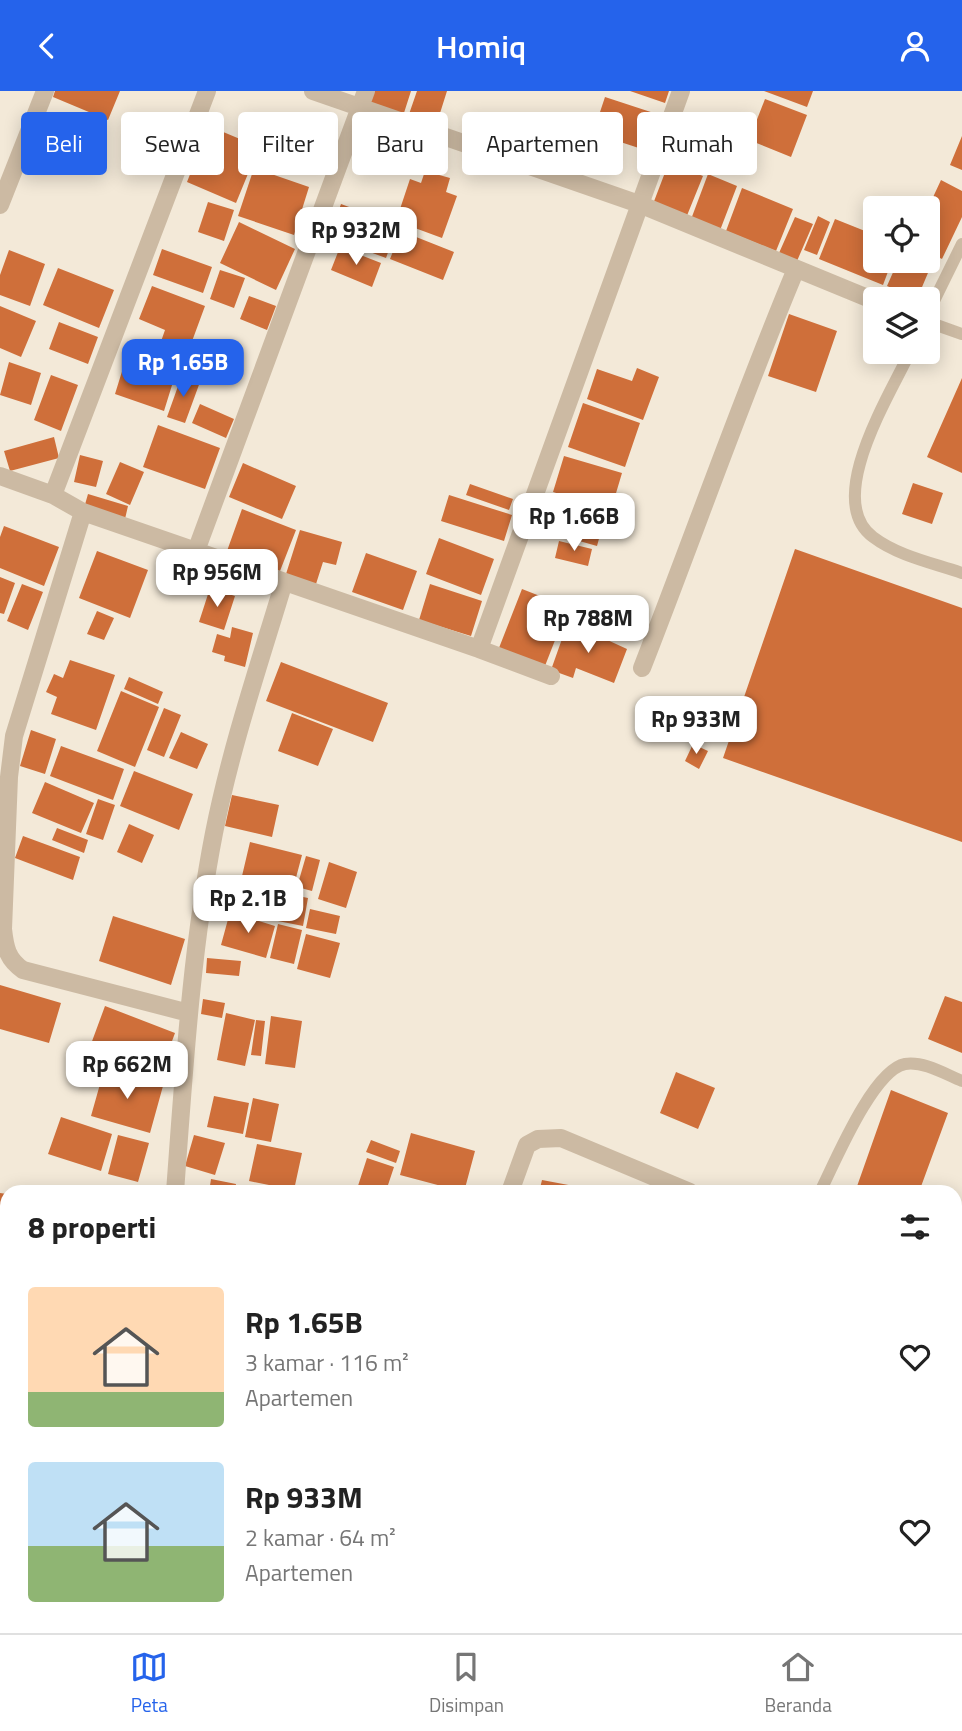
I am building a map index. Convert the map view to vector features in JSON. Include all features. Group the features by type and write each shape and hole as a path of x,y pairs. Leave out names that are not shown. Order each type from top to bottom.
{"street":[{"path":"0,205 45,91"},
{"path":"53,495 207,91"},
{"path":"313,91 639,204 863,296"},
{"path":"196,551 366,91"},
{"path":"479,649 681,91"},
{"path":"642,668 723,460 750,378 796,269"},
{"path":"0,476 53,495 83,512 551,675"},
{"path":"83,512 14,736 9,777 5,949 13,963 23,970 189,1013"},
{"path":"176,1185 189,1013 214,834 233,751 284,582"},
{"path":"513,1185 527,1145 549,1137 561,1138 673,1185"}],"lane":[{"path":"940,289 962,244"},
{"path":"940,326 962,334"},
{"path":"904,364 856,470 853,503 870,535 890,548 962,573"},
{"path":"824,1185 875,1088 892,1068 908,1063 928,1066 962,1081"}],"building":[{"path":"55,91 120,91 108,120 107,112 89,112 53,97"},
{"path":"371,91 411,91 404,112 391,112 367,104"},
{"path":"417,91 447,91 440,112 410,112"},
{"path":"630,91 669,91 665,103"},
{"path":"764,91 813,91 807,107"},
{"path":"605,97 651,112 637,112 637,147 623,143 623,112 600,112"},
{"path":"765,99 807,115 791,157 757,143 757,120"},
{"path":"224,132 238,138 238,175 248,175 236,203 187,182 190,175 224,175"},
{"path":"962,136 962,170 950,165"},
{"path":"252,175 274,175 309,187 294,235 238,216"},
{"path":"424,175 450,178 446,192 457,196 442,238 396,221 410,179 421,183"},
{"path":"664,175 703,176 686,218 653,204"},
{"path":"708,175 737,186 719,233 690,222"},
{"path":"941,180 962,191 962,217 942,259 940,196 934,196"},
{"path":"742,188 793,209 776,251 726,231"},
{"path":"208,202 234,210 224,241 198,232"},
{"path":"341,204 398,225 386,258 329,237"},
{"path":"818,216 830,222 817,255 804,250"},
{"path":"795,217 813,224 797,261 779,253"},
{"path":"835,219 863,230 863,273 888,273 883,285 819,259"},
{"path":"239,222 295,249 276,290 220,263"},
{"path":"401,231 454,252 443,280 390,259"},
{"path":"340,247 381,263 372,287 331,270"},
{"path":"162,249 212,267 203,293 153,275"},
{"path":"9,250 45,264 30,306 0,295 0,275"},
{"path":"58,268 114,290 99,328 43,305"},
{"path":"220,270 245,278 234,308 210,299"},
{"path":"893,273 928,273 922,287 887,286"},
{"path":"152,286 205,306 184,363 157,353 165,330 139,319"},
{"path":"249,296 276,306 267,330 240,319"},
{"path":"0,306 36,321 21,357 0,348"},
{"path":"789,314 837,331 816,392 768,376"},
{"path":"59,322 98,337 88,364 49,349"},
{"path":"128,352 177,369 164,411 115,394"},
{"path":"9,362 41,373 31,405 0,395"},
{"path":"637,368 659,377 643,420 587,399 597,369 632,381"},
{"path":"51,375 78,385 61,431 34,420"},
{"path":"182,375 200,382 185,423 167,417"},
{"path":"962,378 962,473 927,457"},
{"path":"583,403 640,423 625,467 568,447"},
{"path":"200,404 234,419 226,438 192,423"},
{"path":"158,425 220,448 205,489 143,467"},
{"path":"54,437 59,458 10,471 4,451"},
{"path":"80,455 103,461 96,487 74,482"},
{"path":"564,456 622,473 611,510 553,492"},
{"path":"120,462 144,472 130,505 106,494"},
{"path":"243,463 296,486 282,519 229,497"},
{"path":"913,483 943,493 932,524 902,514"},
{"path":"470,484 513,499 509,510 466,495"},
{"path":"88,494 128,506 125,519 84,508"},
{"path":"449,495 512,515 504,541 441,521"},
{"path":"546,497 606,513 597,546 537,529"},
{"path":"242,509 296,530 280,571 227,551"},
{"path":"4,526 59,547 44,586 0,568 0,537"},
{"path":"300,530 342,542 336,565 323,562 316,584 286,574"},
{"path":"439,538 494,559 481,595 426,574"},
{"path":"559,541 592,549 588,566 555,558"},
{"path":"795,549 962,608 962,842 723,758"},
{"path":"97,551 148,570 130,618 79,598"},
{"path":"366,553 417,571 403,610 352,592"},
{"path":"0,577 15,583 4,614 0,613"},
{"path":"22,584 43,592 28,630 7,621"},
{"path":"430,584 482,601 471,636 419,620"},
{"path":"210,588 235,596 224,630 199,622"},
{"path":"522,589 568,607 543,671 497,653"},
{"path":"97,611 114,618 104,640 87,634"},
{"path":"568,622 627,649 614,683 576,668 573,678 551,670"},
{"path":"232,627 253,633 245,667 224,661 225,656 212,652 217,634 230,638"},
{"path":"70,660 115,675 96,730 51,714 57,697 46,692 54,674 63,678"},
{"path":"281,662 388,703 373,742 266,701"},
{"path":"129,677 163,692 158,704 124,689"},
{"path":"121,691 159,707 135,767 97,751"},
{"path":"164,708 181,715 164,757 147,750"},
{"path":"292,713 333,729 318,766 278,751"},
{"path":"31,730 56,739 45,774 20,766"},
{"path":"181,732 208,744 197,769 169,758"},
{"path":"693,744 708,751 699,769 685,761"},
{"path":"61,746 124,769 113,800 50,776"},
{"path":"134,771 193,794 179,830 120,806"},
{"path":"45,782 94,803 81,833 32,813"},
{"path":"232,795 279,805 272,837 225,826"},
{"path":"98,799 115,805 103,840 86,834"},
{"path":"129,824 154,835 142,863 117,852"},
{"path":"57,828 88,840 84,853 52,840"},
{"path":"23,836 80,857 73,880 15,858"},
{"path":"250,842 302,855 293,889 242,876"},
{"path":"306,856 320,860 312,891 297,887"},
{"path":"329,862 357,872 346,908 318,899"},
{"path":"239,884 308,898 303,926 233,912"},
{"path":"310,909 340,916 336,934 306,928"},
{"path":"230,912 275,926 266,958 221,945"},
{"path":"113,916 185,939 171,985 99,961"},
{"path":"278,924 302,930 294,964 270,958"},
{"path":"306,934 340,943 330,978 297,969"},
{"path":"207,958 241,961 239,976 206,973"},
{"path":"0,985 61,1003 49,1043 0,1029"},
{"path":"945,996 962,1002 962,1053 928,1039"},
{"path":"203,999 225,1003 222,1018 201,1014"},
{"path":"105,1006 175,1033 161,1071 91,1044"},
{"path":"226,1013 255,1020 245,1066 217,1060"},
{"path":"271,1016 302,1021 295,1068 265,1064"},
{"path":"256,1020 265,1021 261,1056 251,1055"},
{"path":"104,1070 163,1086 150,1133 91,1116"},
{"path":"676,1072 715,1088 698,1129 660,1113"},
{"path":"891,1090 948,1113 922,1185 857,1185"},
{"path":"214,1096 249,1103 243,1134 207,1127"},
{"path":"253,1098 279,1104 271,1142 245,1137"},
{"path":"61,1117 112,1134 101,1171 48,1154"},
{"path":"411,1133 475,1151 466,1185 438,1185 400,1175"},
{"path":"118,1135 149,1143 138,1182 108,1174"},
{"path":"194,1135 225,1143 215,1175 185,1166"},
{"path":"371,1140 400,1151 396,1163 366,1152"},
{"path":"257,1144 302,1153 295,1185 269,1185 249,1181"},
{"path":"367,1158 394,1167 388,1185 358,1185"},
{"path":"211,1179 236,1184 236,1185 210,1185"},
{"path":"542,1180 568,1185 541,1185"}]}
